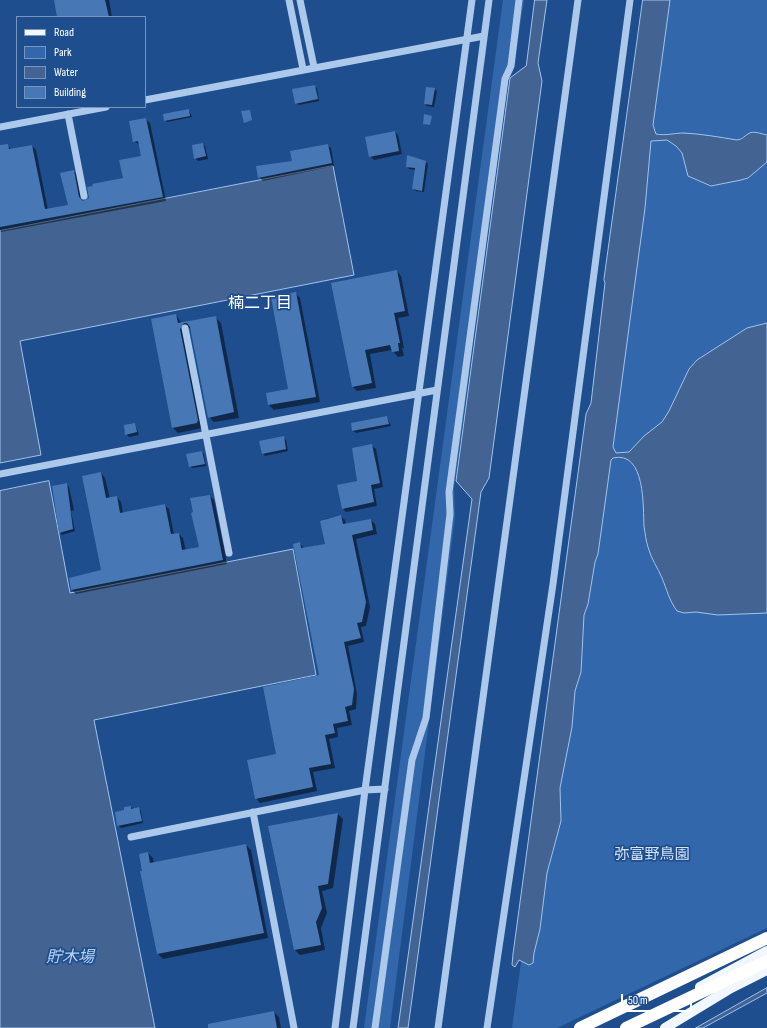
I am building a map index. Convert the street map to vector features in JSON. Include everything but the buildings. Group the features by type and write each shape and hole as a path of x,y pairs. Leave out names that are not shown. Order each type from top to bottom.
{"highway":[{"path":"580,1028 767,938"},
{"path":"626,1028 767,961"}],"main road":[{"path":"631,1028 722,974 767,951"},
{"path":"665,1028 731,988 767,970"}],"street":[{"path":"289,0 303,69"},
{"path":"300,0 314,67"},
{"path":"335,1028 365,790 472,0"},
{"path":"353,1028 489,0"},
{"path":"375,1028 412,760 426,718 450,514 450,485 506,79 511,66 519,0"},
{"path":"438,1028 578,0"},
{"path":"487,1028 554,576 630,0"},
{"path":"146,100 484,36"},
{"path":"0,127 101,108"},
{"path":"68,114 84,196"},
{"path":"185,328 229,553"},
{"path":"0,474 437,390"},
{"path":"131,837 365,790 385,789"},
{"path":"253,812 294,1028"}],"green space":[{"path":"503,0 524,0 514,65 508,80 454,488 455,517 390,1028 364,1028"},
{"name":"弥富野鳥園","path":"653,0 767,0 767,928 557,1028 512,1028"}],"water":[{"path":"535,0 547,0 538,63 542,81 489,478 481,492 408,1028 398,1028 472,499 456,481 510,78 526,66"},
{"path":"643,0 670,0 653,125 656,134 691,133 737,140 752,132 767,135 767,162 748,178 711,186 688,176 682,153 676,146 667,140 651,141 645,208 613,447 616,453 629,452 644,436 662,422 669,411 689,369 697,360 747,328 767,323 767,613 718,615 696,612 684,613 677,611 670,599 647,545 642,495 637,472 632,463 624,458 613,458 611,460 598,554 595,562 588,604 584,615 581,672 575,691 572,727 560,788 561,821 547,873 540,929 533,963 529,965 519,960 515,967 512,965 513,954 586,414 591,403 605,283 604,280"},
{"path":"333,166 354,275 20,341 41,455 0,463 0,231"},
{"name":"貯木場","path":"49,481 70,593 293,549 316,675 94,720 155,1028 0,1028 0,491"},
{"path":"767,988 767,993 703,1028 696,1028"}],"district":[{"name":"楠二丁目","path":"260,304"}]}
